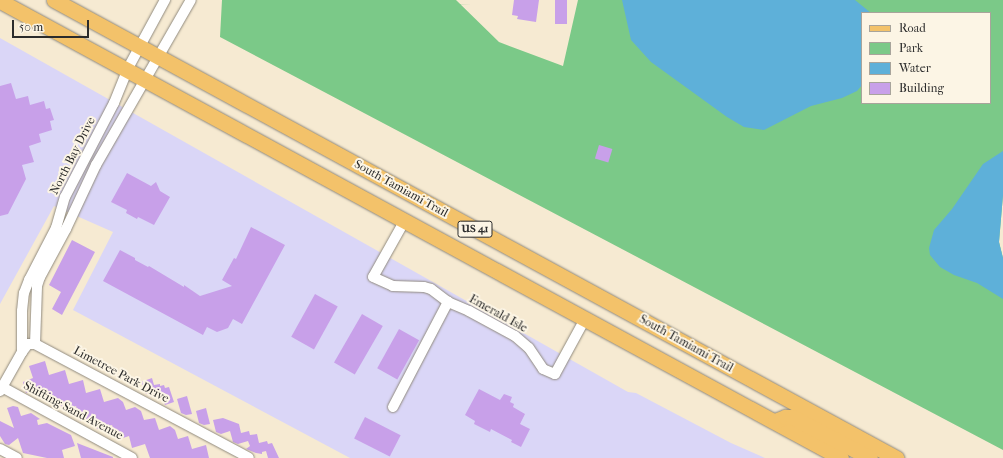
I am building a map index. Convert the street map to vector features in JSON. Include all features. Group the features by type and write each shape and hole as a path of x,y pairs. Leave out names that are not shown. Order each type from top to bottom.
{"main road":[{"name":"South Tamiami Trail","path":"54,0 896,458"},
{"name":"US 41","path":"0,1 841,458"},
{"path":"775,421 785,417 792,417 870,458"}],"street":[{"name":"North Bay Drive","path":"22,352 22,307 29,280 56,228 65,197 114,103 127,70 165,0"},
{"name":"North Bay Drive","path":"35,344 37,286 40,277 66,229 96,165 145,80 160,58 192,0"},
{"name":"Emerald Isle","path":"404,220 373,276 393,286 424,287 431,289 448,302 469,311 515,336 528,348 543,369 555,374 585,319"},
{"path":"393,407 448,302"},
{"path":"22,307 36,308"},
{"path":"1,389 28,344 35,344"},
{"name":"Limetree Park Drive","path":"35,344 249,458"},
{"name":"Shifting Sand Avenue","path":"1,389 132,458"},
{"path":"0,449 17,458"}],"shaded area":[{"path":"0,38 628,392 636,393 731,443 765,458 350,458 73,310 113,232 54,206 0,304"}],"green space":[{"path":"222,0 456,0 499,42 563,66 578,0 1003,0 1003,195 999,242 1003,258 1003,450 220,37"}],"water":[{"path":"622,0 855,0 870,12 861,12 861,86 857,91 842,98 811,106 764,130 744,127 727,117 651,62 631,40"},
{"path":"1003,151 1003,195 999,242 1003,258 1003,299 977,283 954,275 940,267 930,255 929,248 934,230 952,209 983,164"}],"building":[{"path":"514,0 539,0 536,22 517,19 518,16 512,15"},
{"path":"555,0 567,0 567,24 555,24"},
{"path":"11,83 16,99 28,96 30,105 44,101 46,109 50,108 54,120 50,121 52,130 39,134 41,142 29,146 34,162 22,165 26,179 8,214 0,216 0,86"},
{"path":"599,145 612,149 608,162 595,158"},
{"path":"127,173 151,186 156,182 160,191 170,197 154,225 138,217 137,219 126,213 127,210 111,202"},
{"path":"251,227 285,245 242,324 233,319 228,328 217,332 207,327 203,335 103,281 120,250 184,287 184,285 200,296 232,286 222,280 234,258 236,259"},
{"path":"72,240 95,252 62,315 52,309 61,292 49,285"},
{"path":"315,294 338,307 314,349 291,337"},
{"path":"362,314 383,326 355,374 334,362"},
{"path":"399,329 419,340 397,380 377,368"},
{"path":"45,361 49,375 65,370 69,384 83,380 86,393 100,389 104,402 118,398 123,402 126,410 135,407 141,411 144,420 155,418 159,430 170,426 175,430 178,439 188,436 192,449 206,445 209,458 150,458 145,444 132,448 129,436 117,440 112,425 97,429 94,417 80,421 76,406 63,411 58,399 47,402 43,388 26,393 23,382 33,378 29,366"},
{"path":"152,378 154,385 160,384 160,386 164,385 165,388 169,387 174,402 165,405 161,394 152,397 145,393 141,382"},
{"path":"479,389 500,400 504,394 512,397 510,402 514,404 513,407 525,414 520,424 530,429 521,447 511,442 512,440 491,429 490,432 474,424 475,421 465,415"},
{"path":"187,396 192,414 186,415 181,413 177,399"},
{"path":"13,406 18,407 21,416 31,413 40,419 37,420 38,425 47,423 71,435 75,446 62,450 64,458 47,458 23,453 18,438 9,445 5,444 0,436 0,421 14,428 7,408"},
{"path":"206,408 210,424 204,425 199,423 196,411"},
{"path":"365,417 401,435 390,457 354,438"},
{"path":"223,418 239,424 241,433 249,431 250,435 257,434 259,443 267,441 268,444 272,443 279,458 268,458 266,451 262,452 262,454 246,449 250,446 248,441 238,444 233,442 230,431 221,434 216,432 213,420"},
{"path":"77,443 113,457 113,458 81,458"}]}
